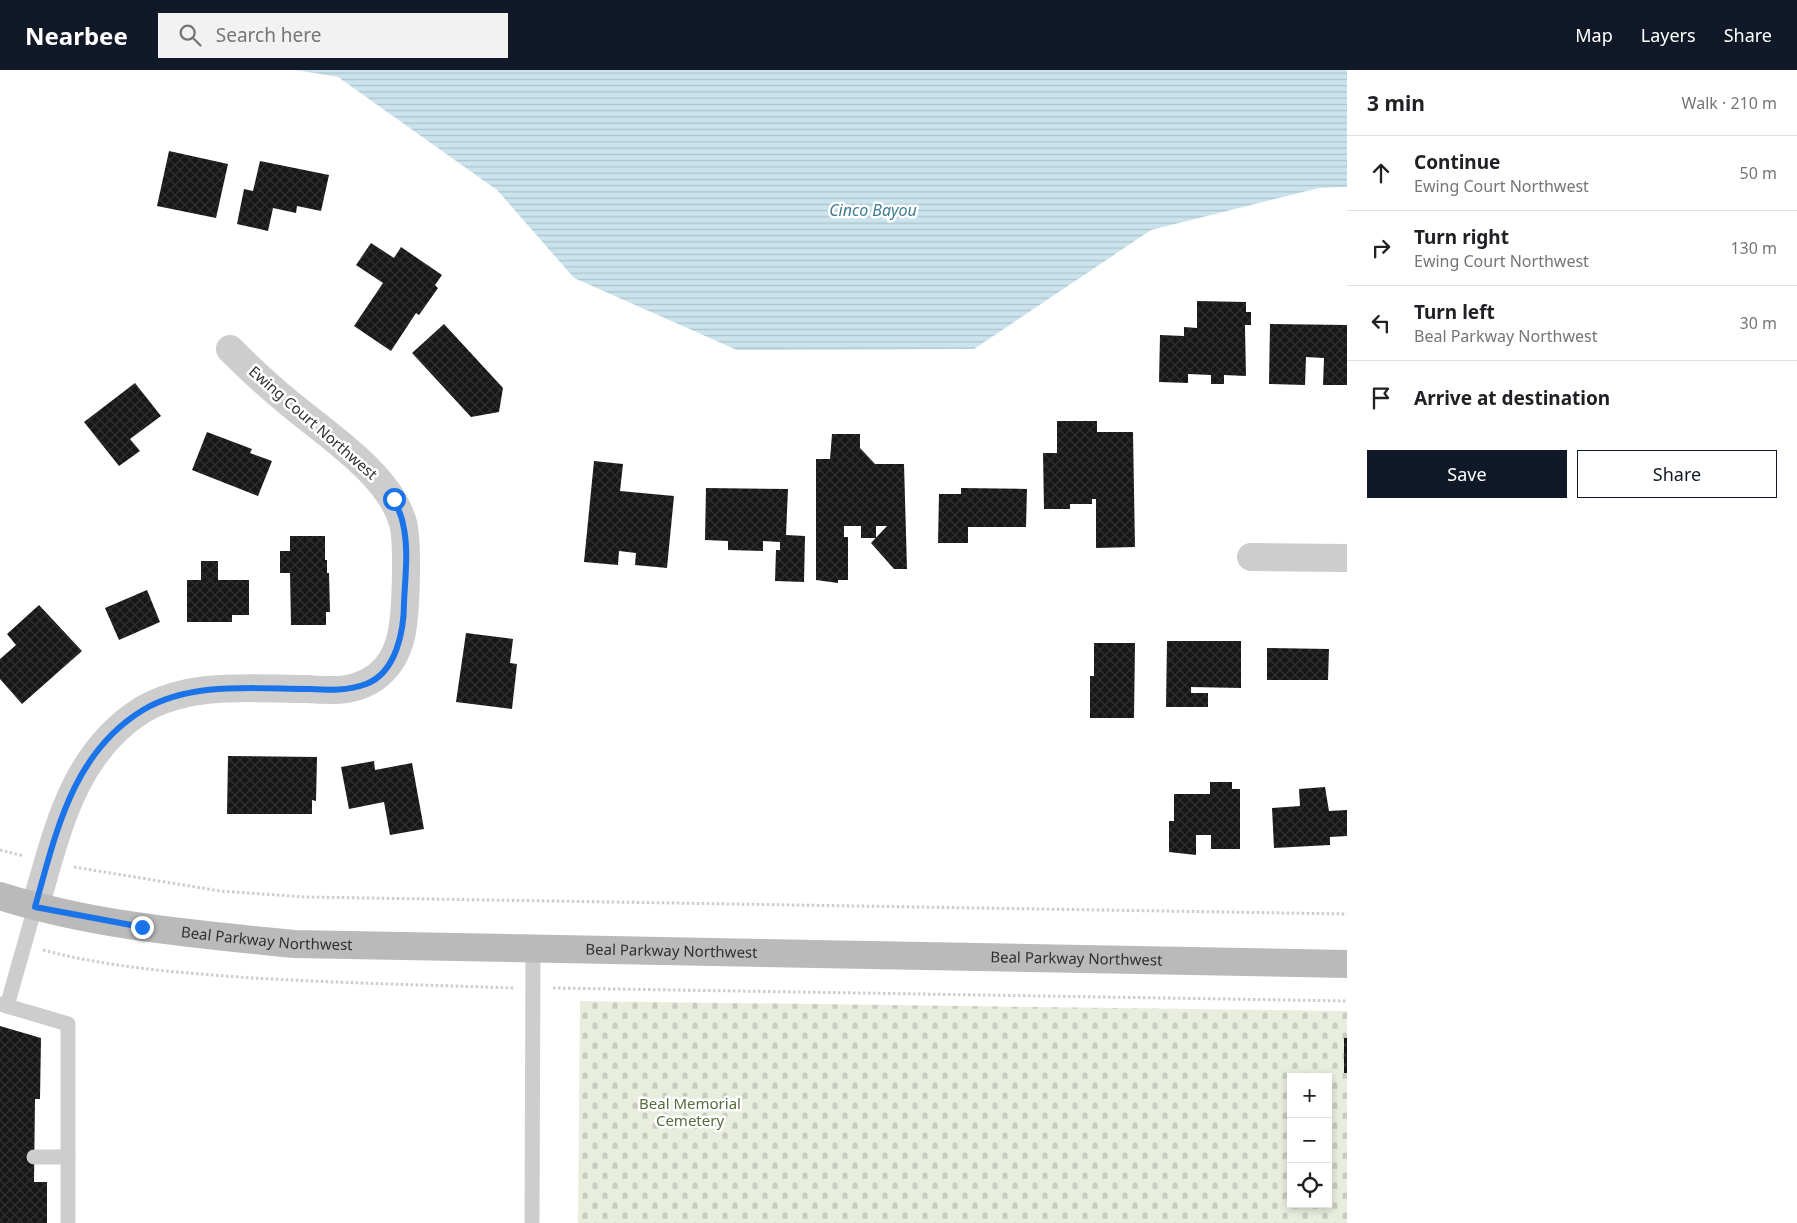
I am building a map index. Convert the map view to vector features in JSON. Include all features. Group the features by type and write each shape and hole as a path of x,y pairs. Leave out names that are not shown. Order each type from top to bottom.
{"main road":[{"name":"Beal Parkway Northwest","path":"0,896 35,907 174,932 294,944 1347,964"}],"street":[{"name":"Ewing Court Northwest","path":"35,907 69,796 80,775 99,747 143,710 178,696 213,689 344,690 367,684 378,677 394,656 402,635 405,543 403,524 394,499 376,476 267,385 230,349"},
{"path":"1251,557 1347,558"}],"lane":[{"path":"35,907 24,946 3,1005 68,1024 68,1223"},
{"path":"532,1223 533,949"},
{"path":"34,1158 68,1158"}],"path":[{"path":"0,850 48,862 112,874 220,891 305,897 1347,914"},
{"path":"24,946 95,961 191,974 344,983 1347,1002"}],"green space":[{"name":"Beal Memorial Cemetery","path":"580,1001 1347,1011 1347,1223 578,1223"}],"water":[{"name":"Cinco Bayou","path":"296,70 1347,70 1347,187 1319,188 1151,230 974,349 737,350 574,278 497,190 338,77"}],"building":[{"path":"169,151 228,164 216,218 157,206"},
{"path":"260,161 329,175 321,211 297,206 296,213 273,208 268,231 237,224 244,189 253,191"},
{"path":"371,243 394,258 401,247 442,275 435,285 438,288 419,315 416,313 391,351 354,326 383,283 356,265"},
{"path":"1197,301 1246,302 1246,312 1251,312 1251,325 1245,325 1246,376 1224,375 1224,384 1211,384 1211,375 1188,374 1188,383 1159,382 1160,335 1184,336 1184,327 1197,328"},
{"path":"444,324 503,388 499,412 471,417 412,353"},
{"path":"1270,324 1347,325 1347,385 1323,385 1324,358 1306,357 1305,385 1269,384"},
{"path":"135,383 161,416 130,439 140,451 119,466 84,422"},
{"path":"1057,421 1097,421 1097,432 1133,432 1135,547 1096,548 1096,499 1092,499 1092,504 1070,504 1070,509 1044,509 1043,453 1057,453"},
{"path":"207,432 252,449 250,453 272,461 258,496 192,470"},
{"path":"832,434 860,434 860,448 875,464 904,464 907,569 894,569 871,543 876,538 861,538 861,526 844,526 844,537 848,537 848,580 838,580 838,583 816,580 816,459 830,459","holes":["876,526 887,526 876,538"]},
{"path":"594,461 623,464 620,491 674,496 667,568 635,565 636,553 619,551 618,565 584,562"},
{"path":"706,488 788,489 786,535 805,536 804,582 775,581 776,550 780,550 780,542 763,541 763,551 728,550 728,541 705,540"},
{"path":"961,488 1027,489 1026,527 968,527 968,543 938,543 939,494 961,494"},
{"path":"290,536 325,536 325,560 327,560 327,573 329,573 330,612 326,612 326,625 291,625 290,573 280,573 280,551 290,551"},
{"path":"201,561 218,561 218,580 249,580 249,615 232,615 232,622 187,622 187,580 201,580"},
{"path":"147,590 160,622 119,640 105,608"},
{"path":"39,605 82,651 22,704 0,679 0,659 16,645 7,634"},
{"path":"466,633 513,639 510,663 517,664 512,709 456,702"},
{"path":"1167,641 1241,641 1241,688 1191,687 1191,693 1208,693 1208,707 1166,707"},
{"path":"1094,643 1135,643 1134,718 1090,718 1090,676 1094,676"},
{"path":"1267,648 1329,649 1328,680 1267,680"},
{"path":"228,756 317,757 316,801 312,800 312,814 227,814"},
{"path":"374,761 375,770 412,763 424,829 390,835 384,802 349,809 341,767"},
{"path":"1210,782 1232,782 1232,789 1240,789 1240,849 1211,849 1211,835 1196,835 1196,855 1169,852 1169,821 1174,821 1174,794 1210,794"},
{"path":"1325,787 1329,811 1347,810 1347,836 1330,837 1330,845 1274,848 1272,808 1300,806 1299,789"},
{"path":"0,1026 41,1038 40,1099 35,1099 34,1182 47,1182 47,1223 0,1223"},
{"path":"1344,1038 1347,1038 1347,1073 1344,1073"}],"route":[{"path":"142,927 35,907 69,796 80,775 99,747 124,724 143,710 163,700 185,693 213,689 344,690 367,684 378,677 394,656 402,635 404,618 405,543 403,524 394,499"}]}
